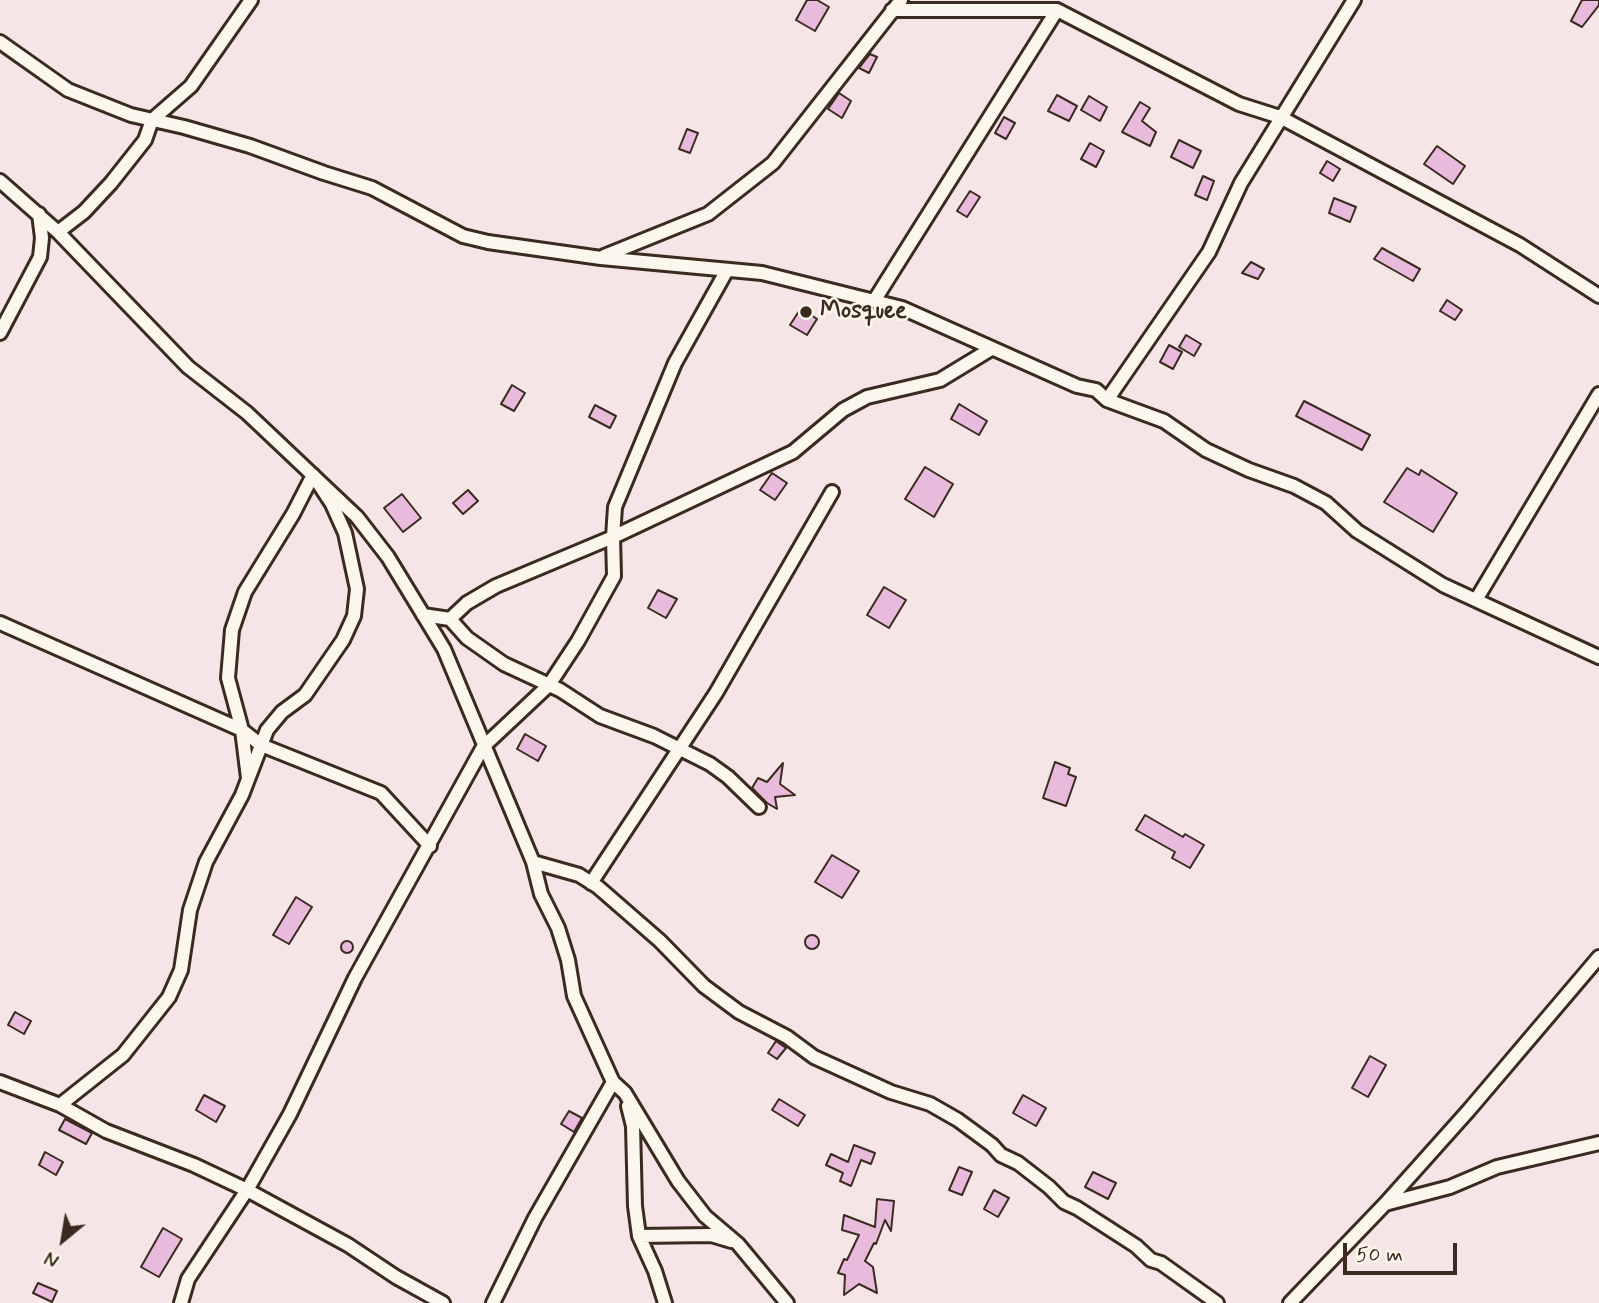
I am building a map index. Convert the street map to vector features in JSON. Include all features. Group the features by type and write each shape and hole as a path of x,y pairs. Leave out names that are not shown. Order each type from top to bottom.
{"street":[{"path":"58,232 84,212 111,183 145,140 152,120 191,86 251,0"},
{"path":"1107,400 1209,252 1241,183 1354,0"},
{"path":"601,258 708,214 773,163 896,5 1058,10 1239,104 1280,117 1520,245 1599,296"},
{"path":"874,301 1058,10"},
{"path":"0,43 68,90 131,115 250,146 372,188 463,236 601,258 762,273 902,308 1077,386 1096,390 1107,400 1164,421 1206,450 1326,502 1357,531 1443,585 1599,657"},
{"path":"0,181 58,232 188,367 247,414 357,517 388,557 444,649 533,862 541,894 558,928 568,960 574,996 613,1082 625,1093 685,1190 705,1216 738,1244 787,1303"},
{"path":"0,333 40,257 42,238 38,214"},
{"path":"181,1303 188,1279 247,1190 290,1114 355,978 483,747 549,685 578,641 614,576 615,507 675,362 727,271"},
{"path":"450,620 467,604 496,586 613,537 793,452 843,410 867,397 940,380 990,349"},
{"path":"1476,600 1599,394"},
{"path":"248,778 242,730 228,678 232,630 245,592 293,514 313,475"},
{"path":"60,1105 123,1055 169,997 181,970 190,910 206,862 230,820 267,730 282,712 305,695 343,640 354,616 357,590 345,533 313,475"},
{"path":"591,883 716,693 832,492"},
{"path":"423,615 450,620 467,638 503,664 549,685 600,716 654,736 710,764 728,777 759,807"},
{"path":"0,622 242,730 261,745 381,793 430,846"},
{"path":"533,862 579,875 591,883 660,941 704,986 739,1012 787,1037 814,1056 891,1092 930,1104 958,1120 1001,1155 1018,1163 1064,1202 1136,1246 1151,1260 1161,1263 1217,1303"},
{"path":"1290,1303 1385,1204 1469,1110 1599,957"},
{"path":"0,1082 60,1105 106,1131 247,1190 348,1245 396,1278 443,1303"},
{"path":"493,1303 535,1218 613,1082"},
{"path":"625,1093 633,1126 635,1206 639,1236 655,1271 665,1303"},
{"path":"1385,1204 1442,1190 1497,1167 1599,1143"},
{"path":"639,1236 711,1235 738,1244"}],"building":[{"path":"807,0 817,0 829,7 815,31 796,20"},
{"path":"1582,0 1599,0 1599,5 1582,27 1571,21"},
{"path":"870,54 877,57 869,73 859,68"},
{"path":"839,93 851,101 842,118 828,109"},
{"path":"1057,95 1077,106 1069,121 1048,111"},
{"path":"1089,96 1107,107 1100,121 1081,110"},
{"path":"1140,102 1150,108 1142,121 1156,132 1150,146 1122,132"},
{"path":"1004,117 1015,123 1006,139 995,133"},
{"path":"687,129 698,133 690,153 679,149"},
{"path":"1179,140 1201,151 1193,168 1171,157"},
{"path":"1090,143 1104,151 1096,167 1081,159"},
{"path":"1437,146 1465,166 1453,184 1424,164"},
{"path":"1327,161 1340,169 1333,181 1320,173"},
{"path":"1203,176 1214,181 1207,200 1195,195"},
{"path":"970,191 980,197 967,217 957,211"},
{"path":"1334,198 1356,207 1350,222 1329,213"},
{"path":"1382,248 1420,269 1413,281 1374,259"},
{"path":"1251,262 1264,269 1258,279 1242,273"},
{"path":"1447,300 1462,310 1455,320 1440,311"},
{"path":"801,308 817,319 807,335 790,325"},
{"path":"1186,335 1201,344 1194,356 1179,347"},
{"path":"1169,345 1182,352 1173,369 1160,362"},
{"path":"512,385 525,393 514,411 501,404"},
{"path":"1304,401 1370,435 1362,450 1296,416"},
{"path":"959,404 987,421 979,435 951,419"},
{"path":"595,405 616,416 610,428 589,417"},
{"path":"925,467 953,484 934,517 905,499"},
{"path":"1407,468 1419,475 1421,470 1457,493 1433,532 1384,502"},
{"path":"772,473 787,483 775,500 760,490"},
{"path":"468,490 478,501 463,514 453,503"},
{"path":"402,494 421,518 403,532 384,508"},
{"path":"884,587 906,600 889,628 867,615"},
{"path":"658,590 677,599 666,618 648,608"},
{"path":"525,734 546,746 538,761 517,749"},
{"path":"1055,762 1070,768 1068,774 1076,777 1066,806 1043,798"},
{"path":"783,763 780,784 795,795 775,797 777,809 752,788 758,778 767,782"},
{"path":"1145,815 1183,837 1185,834 1204,845 1190,868 1172,858 1175,852 1136,830"},
{"path":"832,855 859,871 842,898 815,882"},
{"path":"296,897 312,907 289,944 273,935"},
{"path":"809,935 815,935 819,942 815,949 809,949 805,945 805,939"},
{"path":"347,941 353,947 347,953 341,947"},
{"path":"15,1012 31,1021 24,1034 8,1025"},
{"path":"776,1041 786,1048 777,1059 768,1053"},
{"path":"1370,1056 1386,1065 1368,1097 1352,1088"},
{"path":"204,1095 225,1106 216,1122 196,1110"},
{"path":"1023,1095 1046,1108 1036,1126 1013,1113"},
{"path":"779,1099 805,1115 798,1126 772,1110"},
{"path":"569,1111 582,1118 574,1132 561,1124"},
{"path":"65,1119 92,1133 86,1144 59,1130"},
{"path":"854,1145 875,1153 871,1164 861,1160 851,1186 840,1181 843,1173 826,1165 831,1154 848,1162"},
{"path":"45,1152 63,1162 56,1175 39,1165"},
{"path":"959,1167 972,1172 962,1195 949,1190"},
{"path":"1093,1172 1116,1183 1108,1199 1085,1187"},
{"path":"994,1190 1009,1198 998,1217 984,1209"},
{"path":"877,1199 894,1201 891,1231 885,1220 876,1244 874,1243 865,1261 873,1267 877,1293 859,1284 844,1295 845,1275 838,1273 859,1235 842,1230 844,1215 875,1227"},
{"path":"163,1228 182,1239 159,1277 141,1267"},
{"path":"38,1283 57,1291 52,1302 33,1293"}],"place":[{"name":"Mosquee","path":"806,312"}]}
